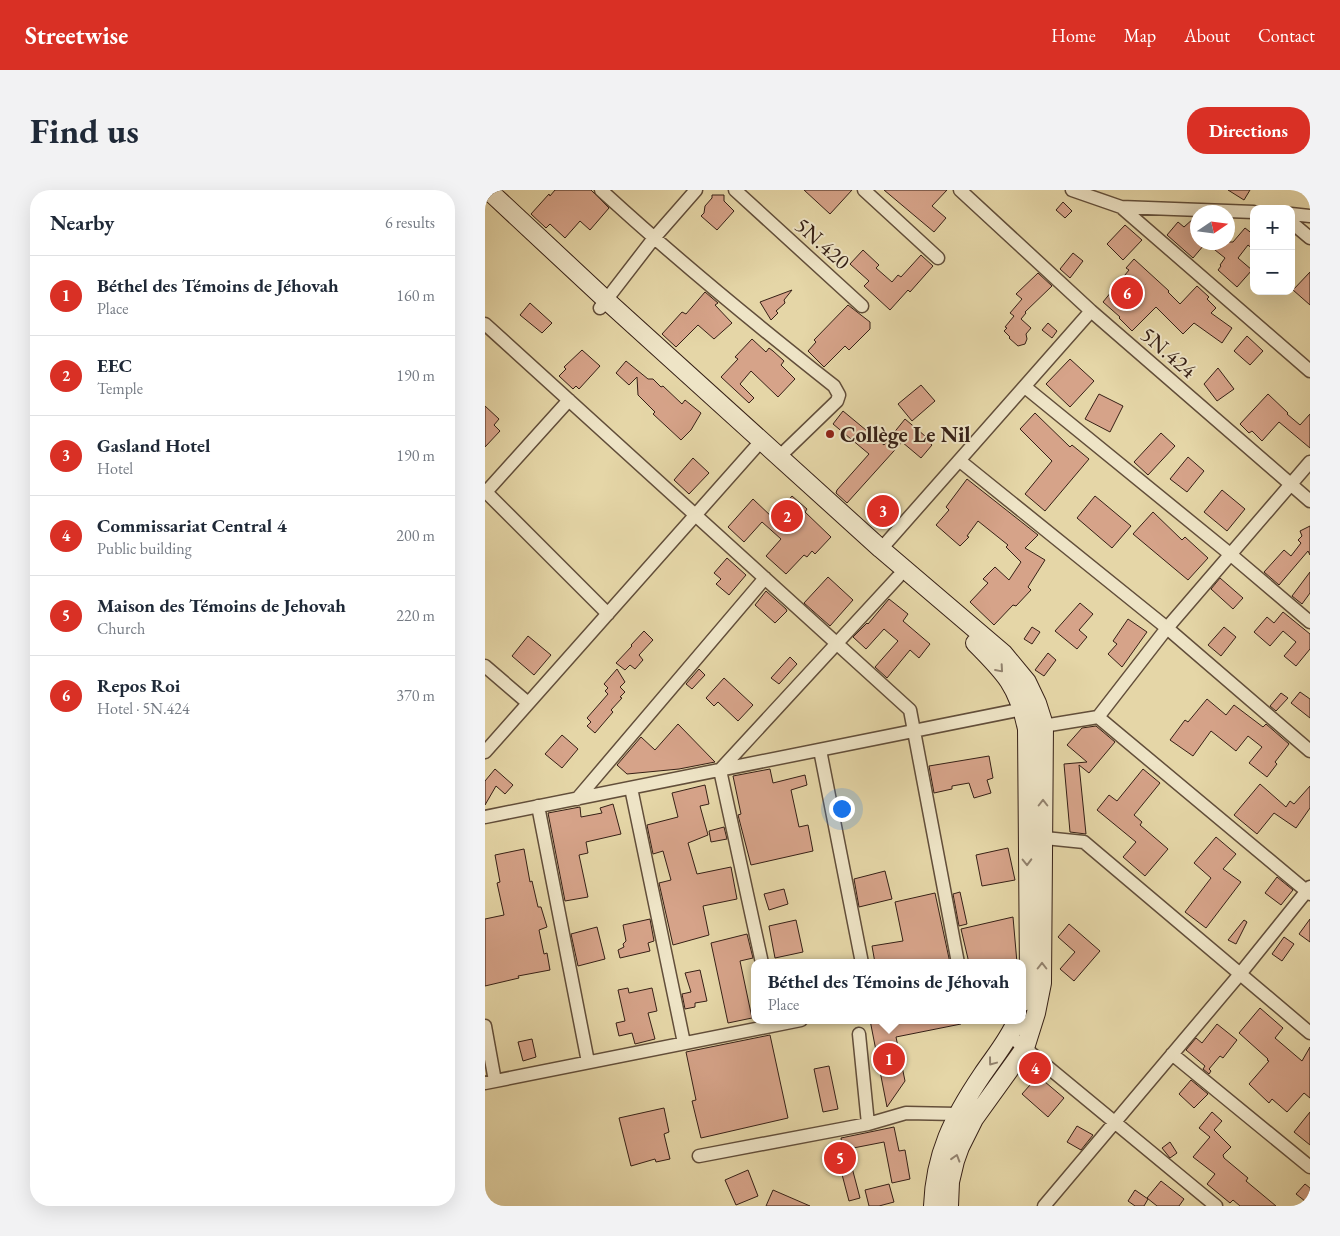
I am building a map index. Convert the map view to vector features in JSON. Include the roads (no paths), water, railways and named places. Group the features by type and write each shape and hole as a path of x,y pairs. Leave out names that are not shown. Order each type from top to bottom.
{"main road":[{"path":"488,190 603,304"},
{"path":"485,200 759,445 897,577 974,642 1003,671 1035,727"},
{"path":"759,445 780,456 881,549 1003,653 1027,682 1037,703 1035,727 1035,837 1042,983 1036,1013 1025,1048 974,1119 960,1147 952,1175 949,1206"},
{"path":"1026,975 1035,837"},
{"path":"933,1206 938,1161 945,1140 957,1114 1013,1028"}],"street":[{"path":"601,190 654,238 775,340 834,386 839,395 837,400 780,456"},
{"path":"603,304 654,238 696,190"},
{"name":"5N.420","path":"735,190 862,306"},
{"path":"864,190 938,258"},
{"name":"5N.424","path":"960,190 1091,311 1310,501"},
{"path":"1073,190 1089,193 1121,207 1310,371"},
{"path":"1121,207 1250,212"},
{"path":"1295,214 1310,216"},
{"path":"1295,225 1310,238"},
{"path":"881,549 1091,311"},
{"path":"485,324 910,710 957,959"},
{"path":"1025,387 1230,554 1310,622"},
{"path":"569,400 486,492 608,614"},
{"path":"485,752 759,445"},
{"path":"960,461 1167,628 1310,750"},
{"path":"1035,727 1098,717 1167,628 1310,462"},
{"path":"720,770 897,577"},
{"path":"577,798 765,578"},
{"path":"485,666 529,703"},
{"path":"485,817 1023,709"},
{"path":"1052,1203 1115,1122 1309,891 1098,717"},
{"path":"820,750 862,959"},
{"path":"720,770 761,959"},
{"path":"631,788 684,1043"},
{"path":"538,806 588,1062"},
{"path":"1035,837 1084,842 1310,1033"},
{"path":"485,1026 490,1082 770,1024"},
{"path":"1013,1028 1025,1048 1216,1206"},
{"path":"859,1034 869,1124"},
{"path":"1172,1054 1310,1167"},
{"path":"699,1156 869,1124 906,1113 957,1114"}],"place":[{"name":"Repos Roi","path":"1127,293"},
{"name":"Collège Le Nil","path":"830,434"},
{"name":"Gasland Hotel","path":"883,511"},
{"name":"EEC","path":"787,516"},
{"name":"Béthel des Témoins de Jéhovah","path":"889,1059"},
{"name":"Commissariat Central 4","path":"1035,1068"},
{"name":"Maison des Témoins de Jehovah","path":"840,1158"}]}
